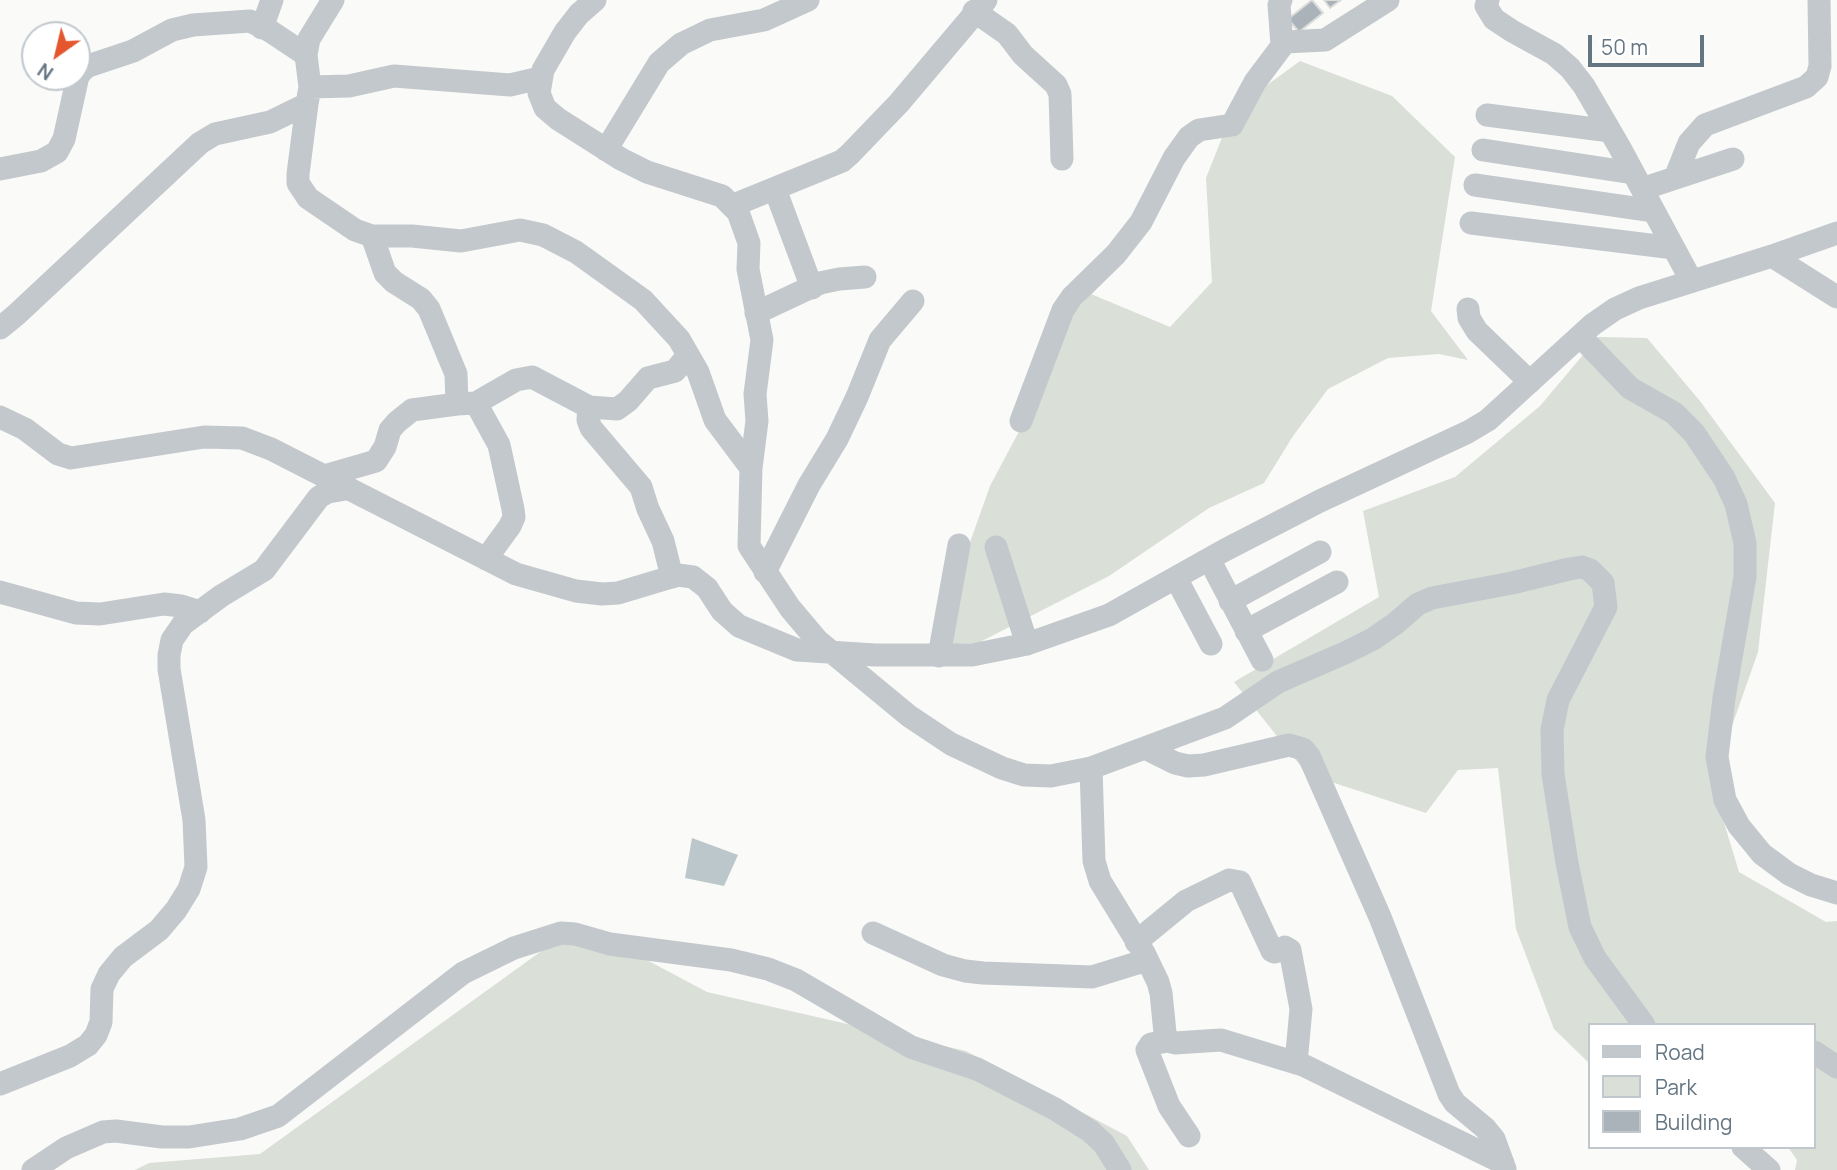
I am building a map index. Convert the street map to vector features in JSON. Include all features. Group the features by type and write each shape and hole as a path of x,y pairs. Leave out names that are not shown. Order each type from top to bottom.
{"street":[{"path":"262,28 272,0"},
{"path":"332,0 309,40 306,55 309,95 298,173 301,190 308,198 355,230 372,236 423,236 452,242 520,230 543,235 576,253 630,289 679,339 698,372 715,420 751,468"},
{"path":"595,0 565,32 540,78 539,93 551,114 606,150 647,172 722,196 734,205 738,212 749,243 748,269 762,340 755,394 757,421 751,468 749,546 790,608 829,652 909,716 970,754 1002,768 1037,777 1070,774 1147,749 1225,719 1278,682 1373,639 1418,604 1432,597 1512,583 1569,569 1582,567 1590,570 1603,583 1606,607 1558,700 1552,730 1553,774 1566,863 1580,927 1600,966 1643,1023"},
{"path":"606,150 659,63 675,48 710,30 764,20 808,0"},
{"path":"1281,0 1279,5 1282,45"},
{"path":"1021,421 1063,310 1072,297 1116,254 1141,222 1174,158 1189,137 1199,130 1234,123 1255,82 1282,45 1289,40 1314,43 1325,40 1388,0"},
{"path":"1488,0 1486,6 1494,19 1553,54 1570,68 1584,86 1690,280"},
{"path":"1675,178 1689,143 1705,125 1806,87 1817,77 1820,66 1819,0"},
{"path":"734,205 842,160 850,154 899,103 980,6 1024,55 1056,85 1060,94 1062,159"},
{"path":"0,169 41,161 57,152 64,139 78,76 89,66 134,51 172,30 193,25 250,22 306,55"},
{"path":"0,328 200,143 226,131 270,122 309,95 394,76 510,85 540,78"},
{"path":"1487,115 1610,131"},
{"path":"1483,150 1638,181 1675,178 1733,159"},
{"path":"1475,185 1654,211"},
{"path":"775,189 812,288"},
{"path":"1471,223 1674,248"},
{"path":"0,417 25,429 58,454 71,458 204,436 242,438 255,442 529,578 576,591 602,594 618,593 685,575 700,582 731,620 748,631 797,650 972,655 1027,644 1109,615 1320,501 1468,432 1488,420 1580,336 1615,309 1690,280 1772,256 1837,233"},
{"path":"372,236 385,273 421,299 429,309 466,404 499,445 513,517 510,526 486,559"},
{"path":"1772,256 1837,297"},
{"path":"756,313 839,279 865,277"},
{"path":"765,572 809,485 837,439 880,340 913,301"},
{"path":"1468,309 1469,318 1477,331 1530,382"},
{"path":"1580,336 1630,388 1674,414 1694,433 1724,478 1736,504 1745,542 1745,577 1724,698 1717,757 1725,800 1739,826 1762,854 1789,874 1811,885 1837,893"},
{"path":"324,476 376,461 386,447 390,430 412,410 466,404 516,380 532,377 589,407 617,409 648,378 675,371 688,355"},
{"path":"589,407 588,420 591,428 641,487 650,515 663,541 673,577"},
{"path":"0,1084 70,1056 88,1045 101,1022 102,989 108,974 123,957 159,930 189,889 196,867 194,820 173,697 169,655 173,640 183,625 221,596 264,570 319,497 328,492 346,489"},
{"path":"939,656 960,545"},
{"path":"996,547 1027,644"},
{"path":"1230,601 1320,552"},
{"path":"1209,559 1262,660"},
{"path":"1176,578 1211,644"},
{"path":"1246,631 1337,582"},
{"path":"0,592 76,613 100,614 146,609 164,604 200,612"},
{"path":"1147,749 1175,764 1188,766 1205,765 1289,745 1303,749 1309,756 1380,917 1449,1094 1455,1103 1494,1139 1499,1168"},
{"path":"1091,768 1094,861 1100,881 1142,951 1161,993 1168,1041"},
{"path":"873,933 943,965 974,972 1092,977 1142,951 1186,901 1228,880 1240,882 1272,951 1285,947 1290,950 1301,1009 1296,1063"},
{"path":"33,1170 66,1149 103,1132 189,1137 240,1129 278,1116 463,973 514,948 561,933 620,946 731,960 768,969 796,980 911,1047 977,1069 1055,1109 1090,1131 1104,1144 1120,1170"},
{"path":"1189,1136 1169,1106 1147,1050 1151,1044 1221,1040 1296,1063 1499,1168"},
{"path":"1816,1053 1837,1067"},
{"path":"1745,1149 1769,1170"}],"green space":[{"path":"1300,61 1392,96 1455,157 1431,311 1468,360 1439,354 1388,358 1328,389 1293,436 1264,483 1209,508 1109,576 978,643 938,645 990,486 1025,420 1063,324 1091,294 1170,327 1212,282 1206,178 1233,110"},
{"path":"1598,337 1647,338 1700,401 1775,503 1758,652 1712,783 1739,872 1826,922 1837,921 1837,1170 1795,1170 1797,1160 1789,1149 1816,1149 1816,1023 1588,1023 1588,1062 1554,1029 1516,929 1498,768 1458,770 1426,813 1307,774 1234,682 1379,597 1363,511 1455,477 1540,406"},
{"path":"579,924 707,992 966,1051 1127,1136 1149,1170 135,1170 149,1163 260,1154"}],"shaded area":[{"path":"692,838 738,855 724,886 685,878"}],"building":[{"path":"1312,0 1323,13 1299,32 1288,19"},
{"path":"1324,0 1341,0 1330,8"}]}
